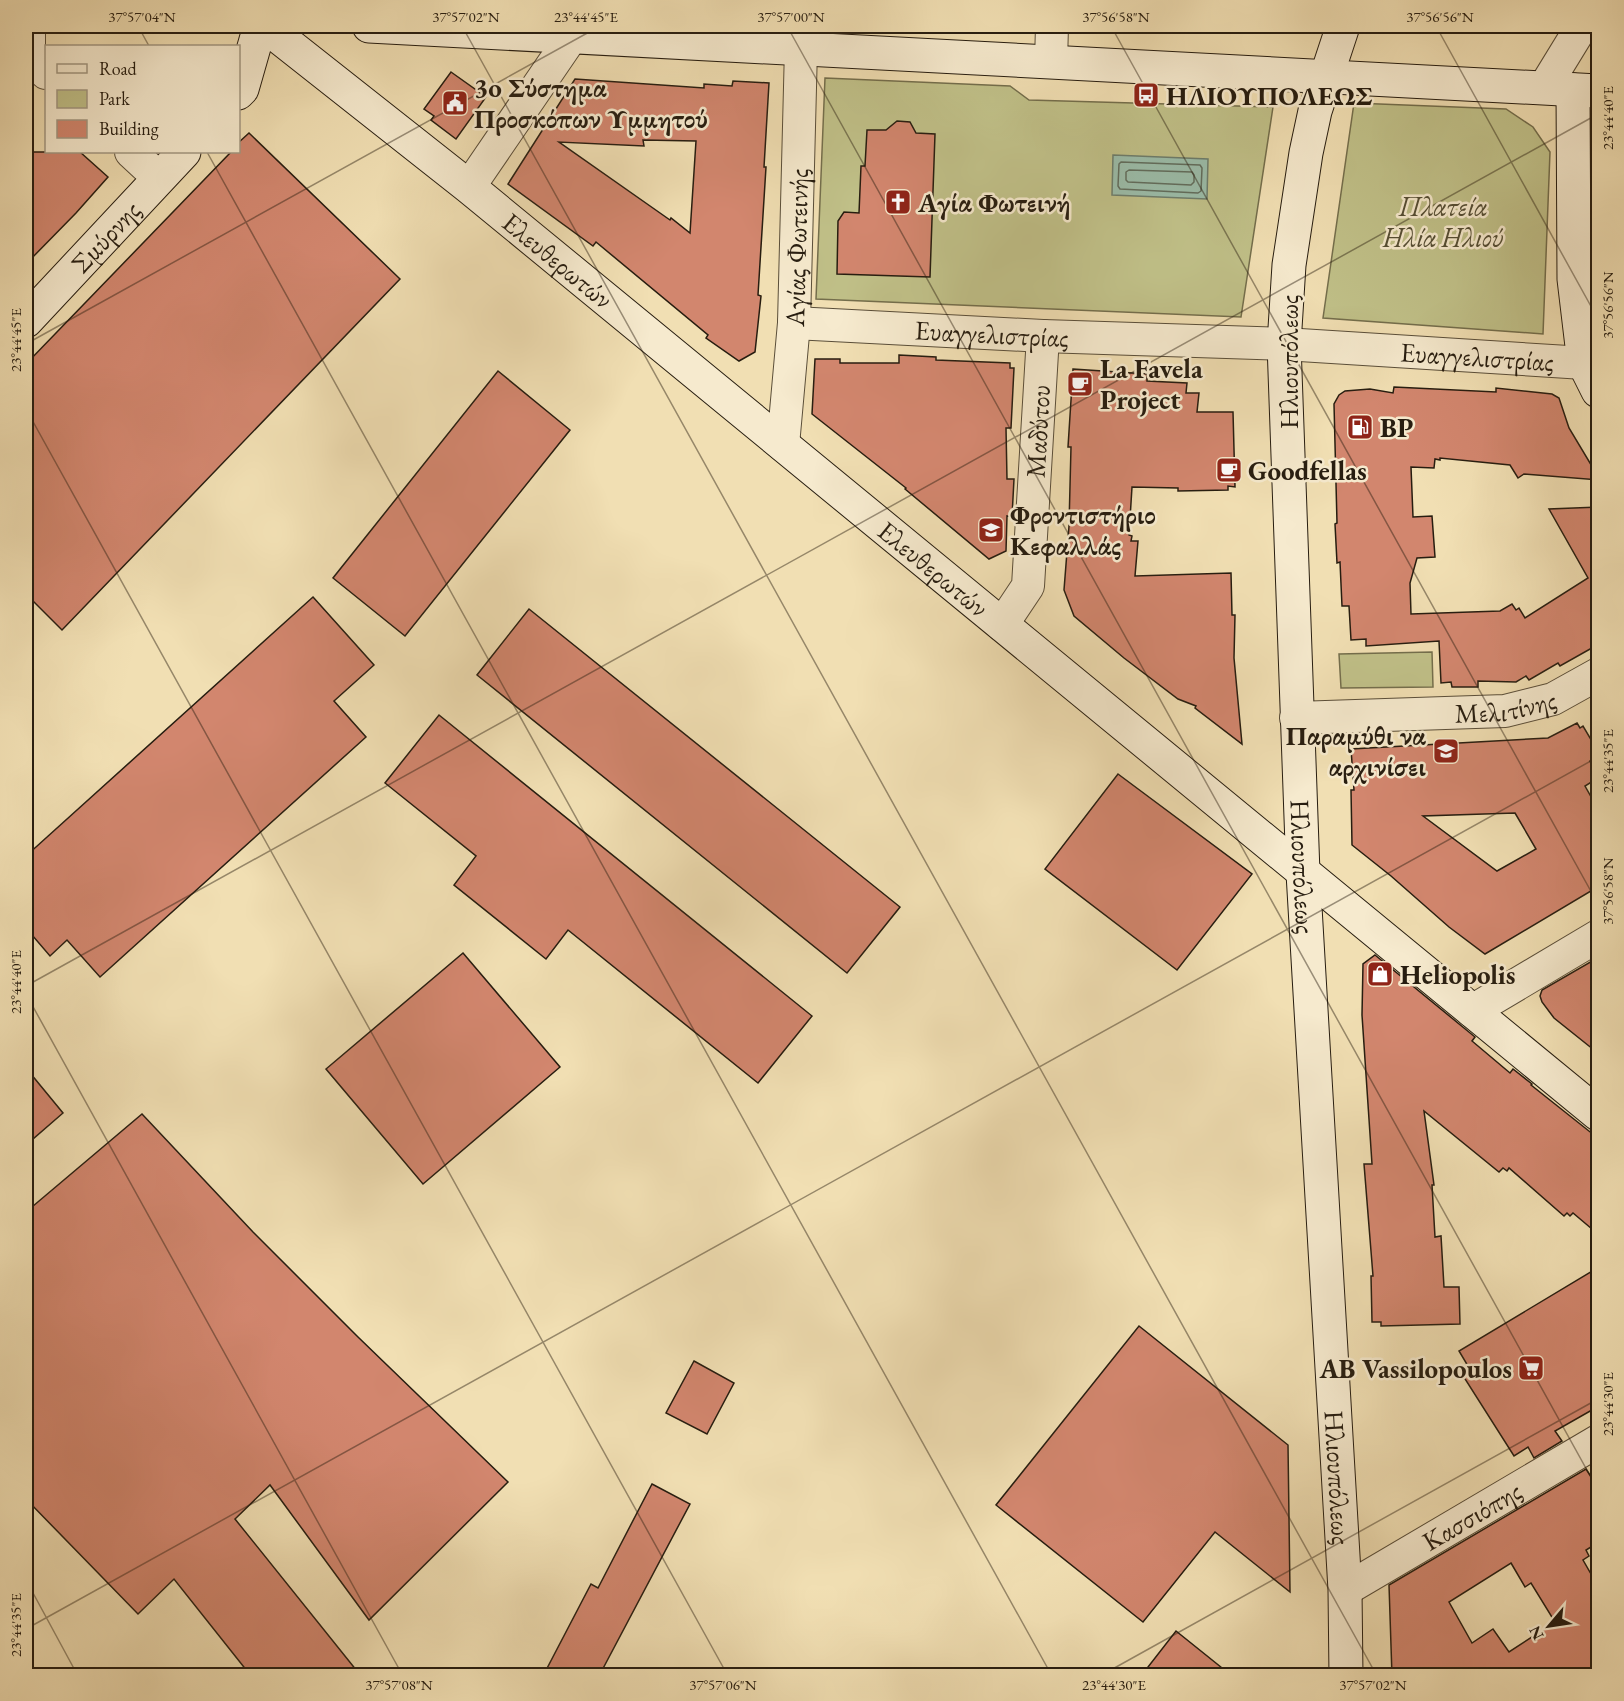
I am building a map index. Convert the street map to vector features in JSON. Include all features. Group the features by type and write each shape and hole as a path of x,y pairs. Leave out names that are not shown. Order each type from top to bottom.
{"main road":[{"path":"240,91 260,26"},
{"name":"Ελευθερωτών","path":"265,26 469,187 1599,1114"},
{"path":"369,26 805,37 1051,62 1572,90 1574,279 1584,363 1599,391"},
{"name":"Ηλιουπόλεως","path":"1342,26 1315,111 1306,153 1288,265 1284,344 1303,873 1345,1590 1346,1676"},
{"name":"Σμύρνης","path":"26,321 183,153"}],"street":[{"path":"29,26 34,63"},
{"path":"1051,62 1052,26"},
{"path":"1572,90 1582,26"},
{"path":"469,187 575,31"},
{"name":"Αγίας Φωτεινής","path":"783,445 794,323 805,37"},
{"path":"132,153 159,178"},
{"name":"Ευαγγελιστρίας","path":"794,323 1043,336 1284,344 1584,363"},
{"name":"Μαδύτου","path":"1002,625 1028,586 1043,336"},
{"name":"Μελιτίνης","path":"1296,718 1505,711 1553,699 1599,674"},
{"path":"1472,1011 1599,936"},
{"name":"Κασσιόπης","path":"1345,1590 1599,1441"}],"green space":[{"path":"825,78 1010,86 1029,100 1273,107 1241,317 816,299"},
{"name":"Πλατεία Ηλία Ηλιού","path":"1354,103 1506,109 1533,127 1550,152 1543,334 1323,318"},
{"path":"1432,652 1433,687 1341,688 1339,654"}],"water":[{"path":"1113,155 1208,159 1207,199 1112,195"}],"building":[{"name":"3o Σύστημα Προσκόπων Υμμητού","path":"451,72 486,97 456,139 431,120 434,116 424,109"},
{"path":"575,79 704,88 704,84 732,86 733,81 769,83 758,295 761,296 755,352 739,361 706,338 708,335 596,242 593,246 508,184","holes":["643,140 696,141 690,233 559,142 644,146"]},
{"name":"Αγία Φωτεινή","path":"897,121 910,122 916,133 935,134 930,277 837,274 838,221 844,212 859,213 861,166 865,166 867,130 886,130"},
{"path":"249,133 400,279 62,630 26,594 26,364 230,153 240,153 240,141"},
{"path":"26,152 81,153 108,177 26,264"},
{"path":"899,355 936,357 936,360 1010,363 1010,368 1014,368 1011,428 1006,428 1007,479 1014,479 1012,517 1007,516 1006,551 989,559 906,488 812,414 815,359 840,359 840,363 899,363"},
{"path":"1073,369 1147,374 1147,381 1187,383 1186,393 1199,393 1197,412 1233,412 1235,487 1228,486 1228,490 1178,491 1178,488 1132,487 1129,535 1132,536 1131,541 1138,541 1135,576 1231,573 1232,615 1235,615 1234,658 1242,744 1195,708 1196,706 1178,699 1124,658 1074,616 1064,590 1069,526 1071,447 1068,447"},
{"path":"498,371 570,430 405,636 333,578"},
{"path":"1394,387 1496,392 1496,388 1552,394 1559,398 1569,428 1599,478 1599,480 1524,474 1518,478 1510,465 1440,458 1440,460 1435,459 1434,468 1411,467 1413,517 1432,516 1435,557 1417,558 1410,583 1411,614 1500,611 1512,604 1516,610 1519,608 1525,618 1588,578 1549,509 1599,507 1599,644 1560,666 1558,663 1529,680 1526,676 1516,682 1478,681 1478,687 1452,687 1451,682 1441,683 1439,641 1366,646 1366,639 1351,640 1349,606 1342,606 1340,562 1337,563 1334,404 1339,395 1345,391 1370,389 1393,393"},
{"path":"313,597 374,665 334,701 366,737 100,977 67,940 50,956 26,928 26,856"},
{"path":"529,609 900,907 847,973 477,675"},
{"path":"439,715 812,1016 758,1083 568,930 546,959 454,885 476,856 385,783"},
{"path":"1577,723 1580,728 1583,726 1599,753 1599,757 1590,761 1598,778 1585,786 1599,811 1599,879 1592,882 1596,888 1485,954 1449,927 1352,845 1351,790 1354,790 1351,749 1548,738","holes":["1515,813 1536,849 1497,871 1423,816"]},
{"path":"1118,774 1252,874 1177,970 1045,869"},
{"path":"463,953 560,1067 423,1184 326,1069"},
{"path":"1375,955 1475,1037 1472,1041 1510,1073 1513,1069 1599,1139 1599,1235 1573,1213 1570,1216 1567,1213 1564,1216 1509,1168 1507,1171 1503,1168 1499,1172 1424,1111 1434,1185 1432,1185 1435,1237 1441,1236 1444,1287 1459,1287 1460,1324 1381,1326 1381,1322 1372,1322 1371,1276 1373,1276 1364,1164 1372,1164 1362,1015 1363,964"},
{"path":"1599,957 1599,1054 1554,1018 1540,996 1542,990"},
{"path":"26,1068 63,1113 26,1145"},
{"path":"142,1114 253,1232 508,1482 369,1620 270,1485 235,1519 361,1676 251,1676 174,1579 138,1614 26,1499 26,1212"},
{"name":"AB Vassilopoulos","path":"1599,1267 1599,1406 1555,1431 1562,1441 1534,1458 1528,1447 1514,1456 1460,1371 1468,1366 1459,1351"},
{"path":"1139,1326 1288,1445 1290,1592 1215,1532 1143,1622 996,1505"},
{"path":"694,1361 734,1383 707,1434 666,1413"},
{"path":"1586,1469 1599,1489 1599,1542 1586,1550 1589,1556 1583,1560 1599,1588 1599,1676 1392,1676 1389,1585","holes":["1511,1563 1525,1587 1531,1583 1555,1622 1509,1652 1493,1629 1472,1643 1449,1602"]},
{"path":"652,1484 690,1504 599,1676 543,1676 591,1584 598,1588"},
{"path":"1176,1631 1232,1676 1141,1676"}],"place":[{"name":"ΗΛΙΟΥΠΟΛΕΩΣ","path":"1146,95"},
{"name":"3o Σύστημα Προσκόπων Υμμητού","path":"455,103"},
{"name":"Αγία Φωτεινή","path":"898,202"},
{"name":"La Favela Project","path":"1080,384"},
{"name":"BP","path":"1360,427"},
{"name":"Goodfellas","path":"1229,470"},
{"name":"Φροντιστήριο Κεφαλλάς","path":"991,530"},
{"name":"Παραμύθι να αρχινίσει","path":"1446,751"},
{"name":"Heliopolis","path":"1380,974"},
{"name":"AB Vassilopoulos","path":"1531,1368"}]}
